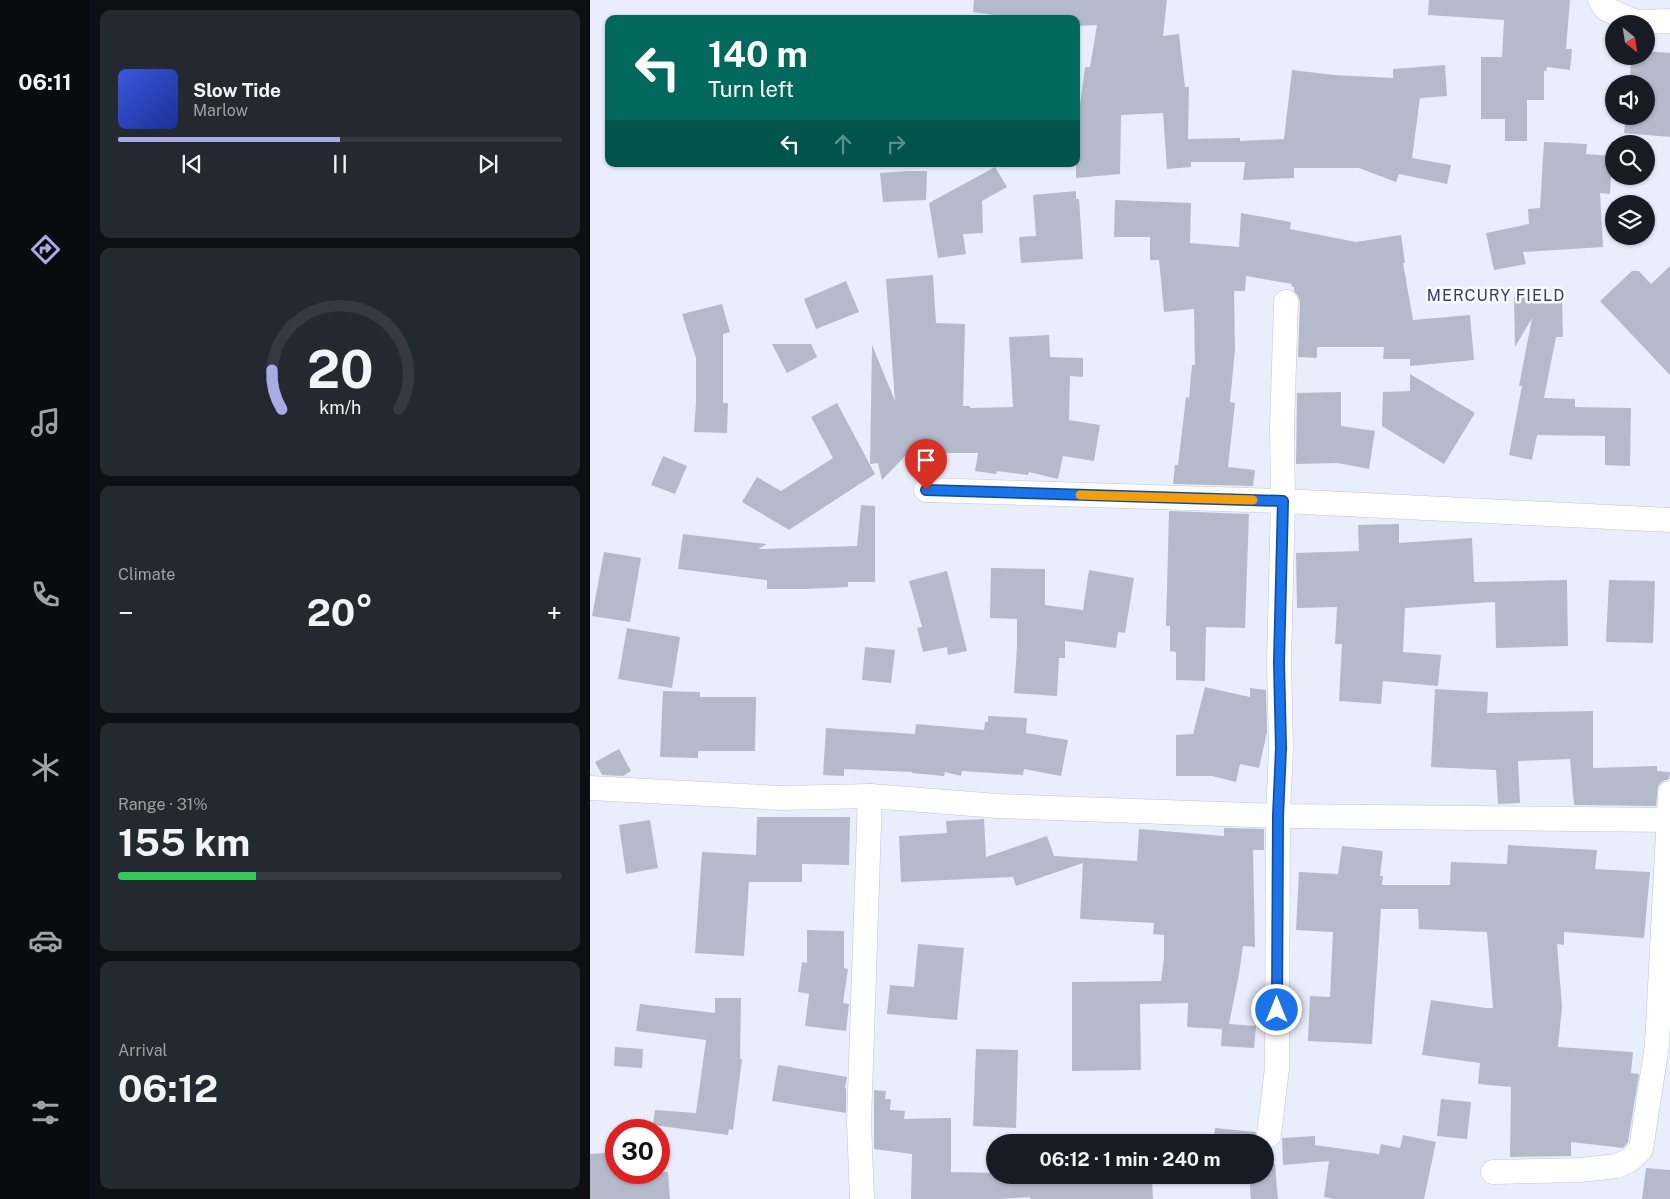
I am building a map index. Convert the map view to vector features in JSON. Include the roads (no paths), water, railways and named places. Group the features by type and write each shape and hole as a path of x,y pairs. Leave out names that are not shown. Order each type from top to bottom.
{"street":[{"path":"1600,0 1606,9 1636,22 1670,21"},
{"path":"1269,1134 1277,1068 1278,816 1281,748 1279,662 1283,501 1282,427 1286,302"},
{"path":"926,490 1283,501 1670,520"},
{"path":"590,788 782,798 870,796 998,806 1278,816 1669,820"},
{"path":"1494,1172 1580,1170 1617,1166 1630,1160 1641,1149 1657,1046 1670,792"},
{"path":"862,1199 859,1122 870,796"}],"district":[{"name":"MERCURY FIELD","path":"1496,295"}]}
